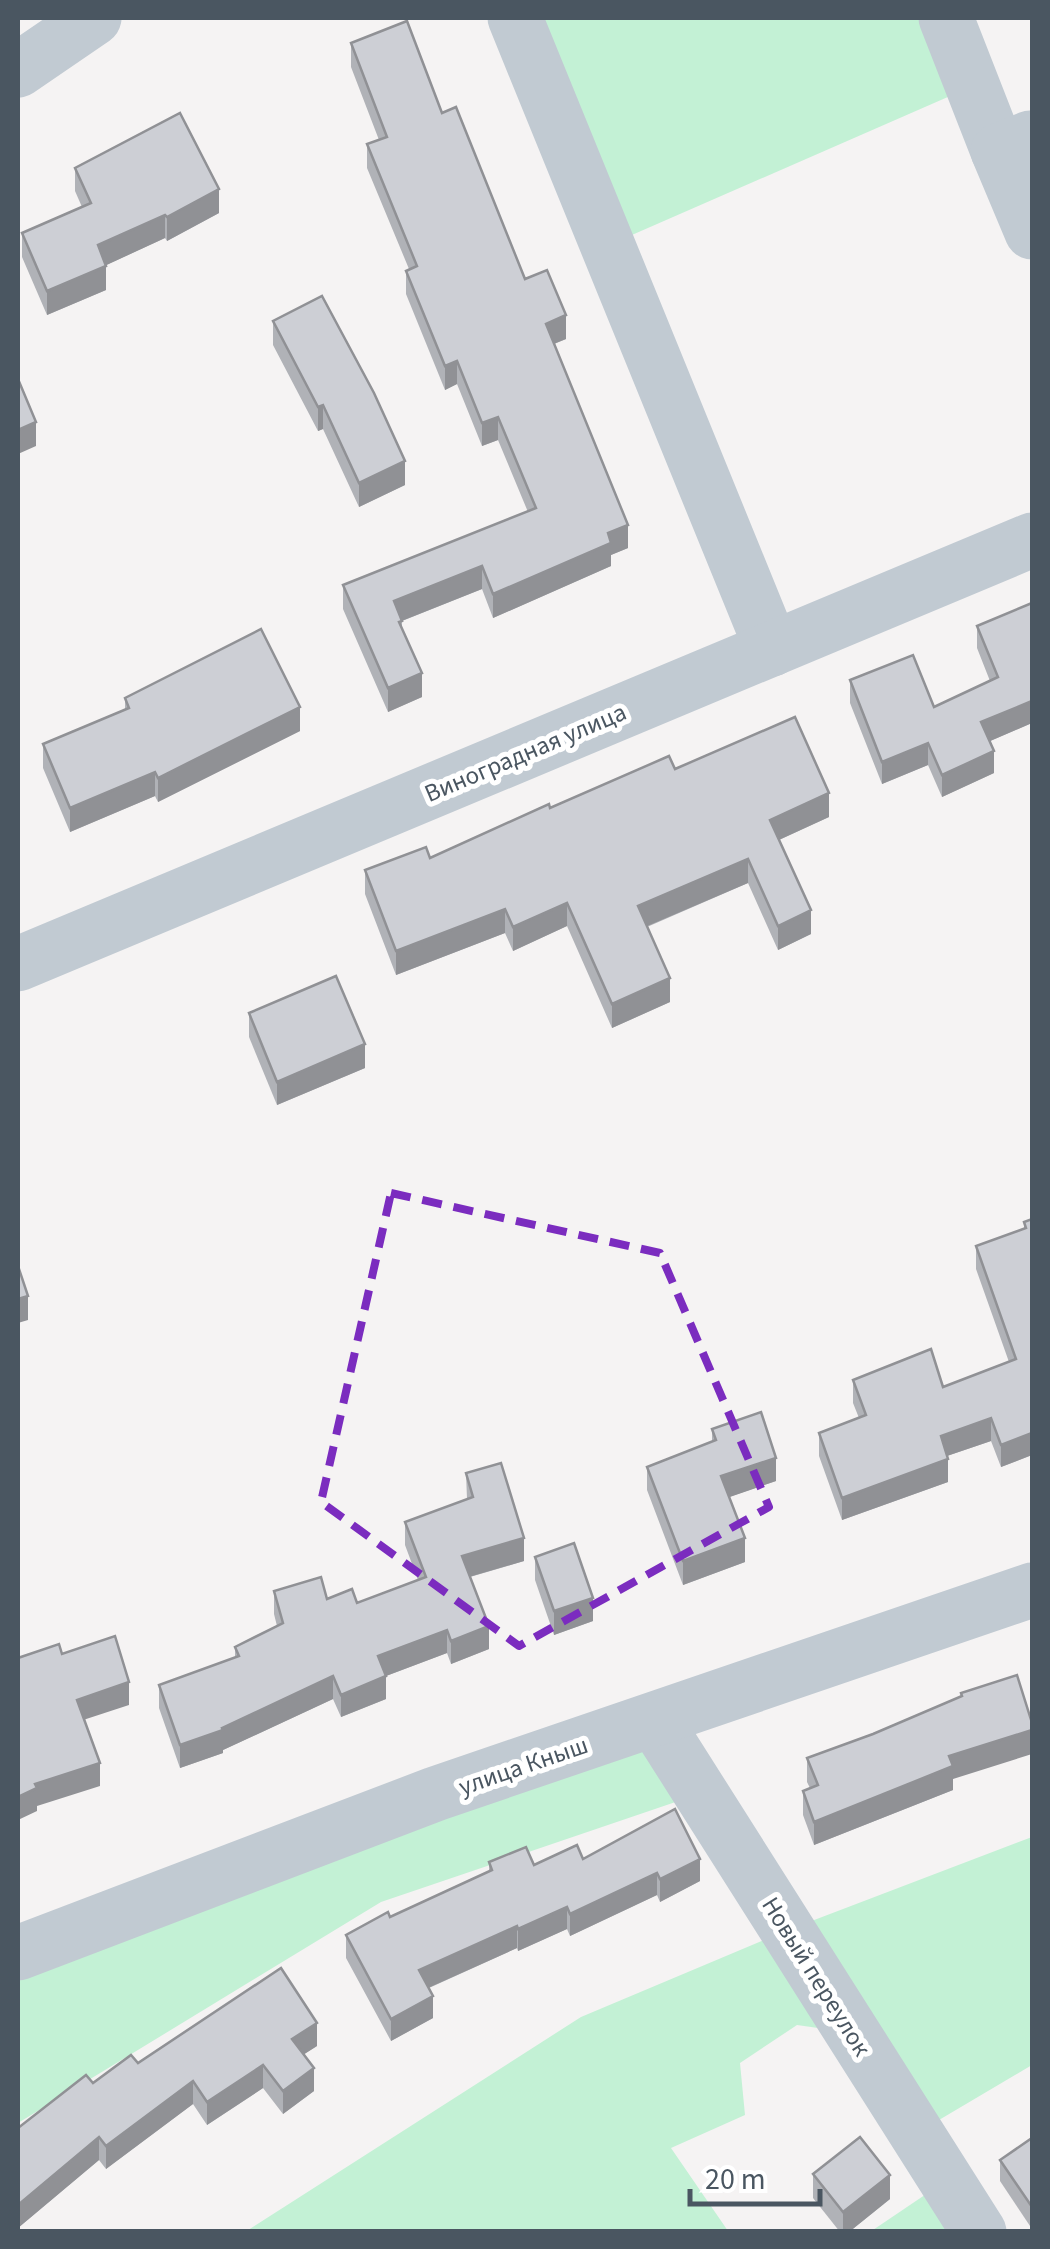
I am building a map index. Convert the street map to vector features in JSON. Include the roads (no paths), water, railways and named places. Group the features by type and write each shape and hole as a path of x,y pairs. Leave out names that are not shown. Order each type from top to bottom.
{"street":[{"path":"18,70 94,18"},
{"path":"515,18 772,648"},
{"path":"946,18 1016,144 1032,232"},
{"name":"Виноградная улица","path":"18,964 1032,540"},
{"name":"улица Кныш","path":"18,1953 435,1794 1032,1590"},
{"name":"Новый переулок","path":"655,1720 980,2232"}]}
